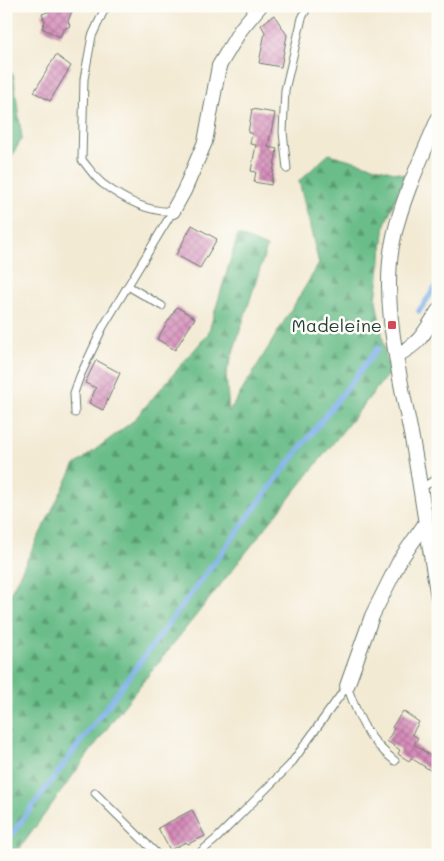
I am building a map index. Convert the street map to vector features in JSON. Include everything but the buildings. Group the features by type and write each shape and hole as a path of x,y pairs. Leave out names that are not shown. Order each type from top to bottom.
{"street":[{"path":"173,211 184,191 205,142 219,66 241,29 260,6"},
{"path":"438,119 403,204 393,237 389,293 397,355 421,488 425,524 438,598"},
{"path":"397,355 409,349 422,338 438,311"},
{"path":"347,686 372,616 400,560 425,524"}],"lane":[{"path":"106,6 92,36 84,79 82,160 102,183 139,205 159,212 173,211"},
{"path":"287,169 283,132 285,90 302,18 308,6"},
{"path":"75,413 74,393 103,327 173,211"},
{"path":"128,286 162,306"},
{"path":"421,488 438,478"},
{"path":"347,686 358,716 378,748 395,761"},
{"path":"197,855 216,839 290,765 347,686"},
{"path":"96,793 158,855"}],"green space":[{"path":"6,70 13,74 22,138 6,167"},
{"path":"329,154 405,175 385,224 376,300 389,373 119,712 15,855 6,855 6,602 74,466 133,421 208,334 238,235 267,247 226,374 229,412 319,264 299,181"}],"waterway":[{"path":"419,311 438,284"},
{"path":"6,842 284,469 378,348"}],"place":[{"name":"Madeleine","path":"392,325"}]}
